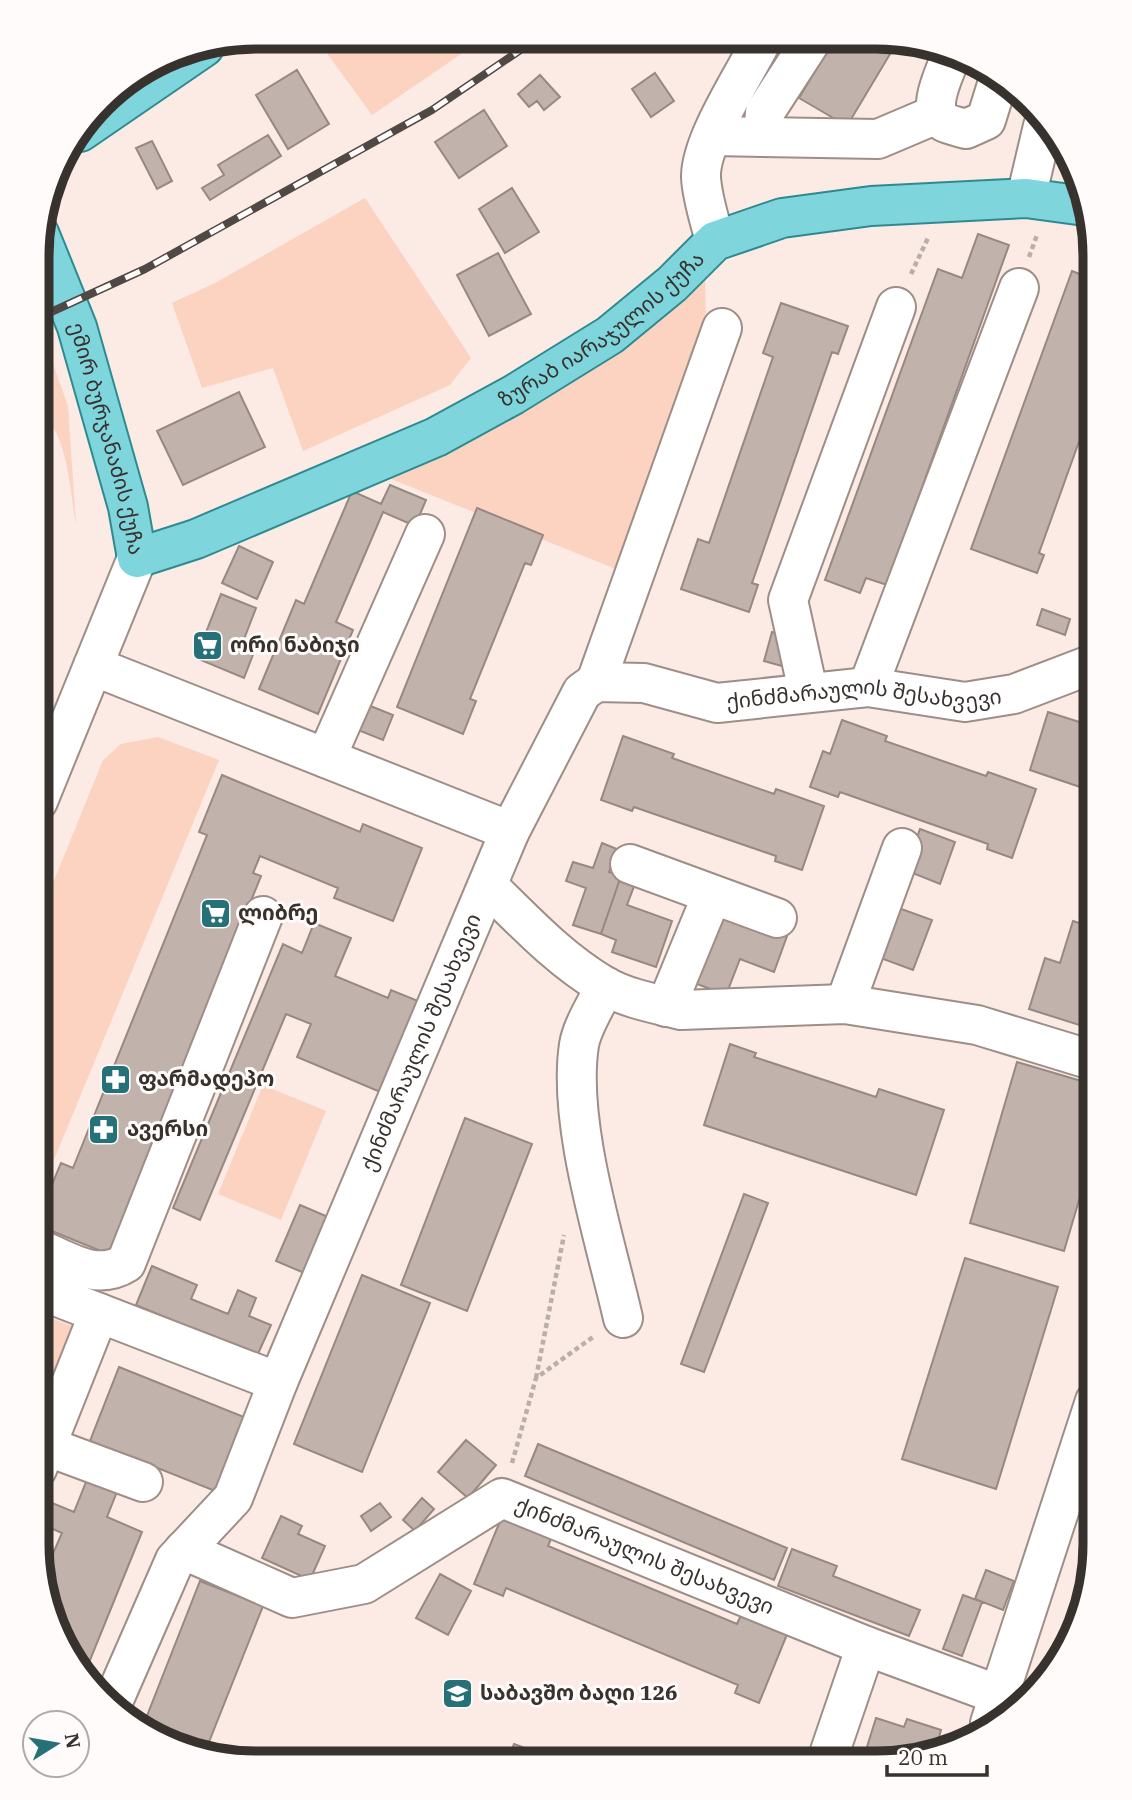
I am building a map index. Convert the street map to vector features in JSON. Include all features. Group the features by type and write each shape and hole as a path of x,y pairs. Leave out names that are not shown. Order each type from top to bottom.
{"main road":[{"path":"102,117 179,64"},
{"name":"ზურაბ იარაჯულის ქუჩა","path":"137,558 196,539 436,437 513,395 610,335 672,284 715,241 782,218 871,206 1026,198 1077,205"},
{"name":"ემირ ბურჯანაძის ქუჩა","path":"49,260 77,327 128,507 137,558"}],"street":[{"path":"715,241 701,177 703,158 758,49"},
{"path":"763,137 765,112 806,49"},
{"path":"949,63 936,102 937,114 943,121 966,129 976,127 986,120 996,88"},
{"path":"712,136 878,139 937,114"},
{"path":"1026,198 1042,132"},
{"path":"868,687 1019,288"},
{"path":"808,691 788,600 896,307"},
{"path":"596,682 722,328"},
{"path":"326,758 425,534"},
{"name":"ემირ ბურჯანაძის ქუჩა","path":"49,774 137,558"},
{"path":"93,666 510,831"},
{"name":"ქინძმარაულის შესახვევი","path":"116,1695 175,1560 233,1498 278,1381 510,831 582,692 596,682 644,683 717,702 868,687 965,702 1014,694 1083,668"},
{"path":"845,1004 902,848"},
{"path":"630,864 777,918"},
{"path":"488,886 555,951 605,986 666,1006 681,1010 845,1004 977,1024 1083,1057"},
{"path":"666,1006 712,895"},
{"path":"49,1253 96,1273 113,1271 125,1264 263,916"},
{"path":"605,986 579,1042 576,1086 583,1138 623,1318"},
{"path":"49,1294 278,1381"},
{"path":"49,1437 99,1313"},
{"path":"49,1459 143,1482"},
{"name":"ქინძმარაულის შესახვევი","path":"184,1550 292,1598 364,1584 502,1498 866,1646 1002,1707 1083,1460"},
{"path":"830,1751 866,1646"}],"path":[{"path":"896,307 930,234"},
{"path":"502,1498 536,1378 565,1231"},
{"path":"536,1378 563,1356 623,1318"}],"shaded area":[{"path":"324,49 468,49 372,115"},
{"path":"365,198 471,358 450,385 303,451 273,368 202,388 172,303 215,283"},
{"path":"705,268 706,330 616,569 386,477"},
{"path":"49,353 68,406 76,525 66,462 56,432 49,422"},
{"path":"158,737 219,760 49,1172 49,893 103,760 121,744"},
{"path":"263,1085 326,1111 281,1220 218,1194"},
{"path":"49,1317 72,1326 49,1387"}],"building":[{"path":"828,49 892,50 847,126 799,98"},
{"path":"297,70 329,124 288,149 256,95"},
{"path":"655,73 674,101 651,117 632,89"},
{"path":"540,75 560,97 544,110 537,101 529,107 518,94"},
{"path":"484,110 507,146 459,178 435,142"},
{"path":"268,135 281,156 210,200 202,188 224,175 218,165"},
{"path":"152,141 172,181 157,189 136,148"},
{"path":"512,188 539,232 505,253 479,209"},
{"path":"978,234 1009,245 887,585 866,578 860,593 825,580 938,269 962,278"},
{"path":"498,253 531,314 489,336 457,275"},
{"path":"1072,271 1083,275 1083,430 1039,553 1044,555 1037,573 971,549"},
{"path":"781,303 848,326 838,354 832,352 752,583 758,585 749,612 681,589 698,539 709,543 773,357 763,353"},
{"path":"239,392 265,447 183,485 157,431"},
{"path":"390,485 426,500 415,526 383,512 336,622 353,630 318,714 259,689 296,600 304,604 352,491 381,504"},
{"path":"477,508 543,535 531,565 525,563 470,699 476,701 463,734 397,707"},
{"path":"239,546 273,562 257,599 222,583"},
{"path":"221,594 256,608 241,647 254,652 244,678 196,658"},
{"path":"1042,609 1070,619 1065,635 1037,625"},
{"path":"772,632 791,638 782,666 764,661"},
{"path":"358,701 393,715 383,740 348,726"},
{"path":"1048,712 1083,723 1083,788 1030,770"},
{"path":"842,720 887,736 885,741 986,776 988,772 1036,789 1012,858 987,849 988,844 840,792 838,797 810,787 823,751 830,754"},
{"path":"623,736 674,754 672,758 774,794 776,789 824,806 802,870 775,861 776,856 634,807 632,811 601,800"},
{"path":"222,775 360,832 363,824 422,848 393,921 334,898 338,888 260,856 253,873 261,876 134,1191 113,1256 49,1230 49,1192 61,1163 73,1168 207,835 199,832"},
{"path":"920,829 955,842 940,884 905,870"},
{"path":"602,843 617,849 609,872 621,876 601,934 573,925 586,888 566,881 573,862 593,868"},
{"path":"621,876 636,881 627,905 672,921 656,967 612,952 616,940 601,934"},
{"path":"893,906 932,920 913,970 875,956"},
{"path":"715,909 787,936 774,972 740,959 726,995 689,981"},
{"path":"1073,921 1083,924 1083,1026 1029,1009 1045,958 1060,963"},
{"path":"314,923 351,938 335,976 388,998 391,990 423,1003 385,1094 297,1057 311,1024 286,1014 200,1220 173,1208 283,944 302,953"},
{"path":"730,1044 756,1053 754,1057 876,1097 879,1089 944,1110 916,1195 704,1125"},
{"path":"1017,1062 1083,1081 1083,1187 1064,1251 970,1223"},
{"path":"465,1118 532,1144 467,1311 401,1285"},
{"path":"744,1194 768,1203 704,1372 681,1364"},
{"path":"300,1205 333,1219 309,1275 276,1261"},
{"path":"965,1258 1058,1287 996,1489 902,1459"},
{"path":"152,1266 197,1285 191,1299 228,1314 238,1290 256,1298 249,1316 271,1325 257,1356 136,1305"},
{"path":"362,1275 430,1303 362,1472 294,1444"},
{"path":"119,1367 244,1417 215,1491 90,1441"},
{"path":"466,1440 496,1465 468,1498 438,1472"},
{"path":"538,1444 787,1548 774,1580 525,1476"},
{"path":"88,1477 118,1489 107,1517 142,1532 88,1664 65,1623 56,1598 51,1571 50,1555 52,1556 62,1533 49,1527 49,1502 74,1512"},
{"path":"422,1498 434,1509 415,1531 403,1520"},
{"path":"380,1503 391,1517 371,1531 361,1516"},
{"path":"503,1514 553,1534 548,1546 737,1624 742,1613 788,1632 759,1703 735,1693 738,1685 506,1588 503,1596 474,1584"},
{"path":"281,1516 302,1526 298,1534 325,1546 310,1580 262,1558"},
{"path":"792,1549 837,1566 833,1576 920,1610 909,1636 778,1586"},
{"path":"986,1570 1014,1581 1003,1610 975,1599"},
{"path":"440,1574 471,1591 448,1635 416,1618"},
{"path":"200,1581 263,1606 208,1745 177,1735 146,1719"},
{"path":"963,1595 982,1602 962,1656 943,1649"},
{"path":"876,1718 904,1727 907,1719 941,1730 938,1741 930,1744 866,1751"},
{"path":"514,1744 533,1751 511,1751"}],"railway":[{"path":"49,313 145,269 432,110 522,49"}],"place":[{"name":"ორი ნაბიჯი","path":"207,645"},
{"name":"ლიბრე","path":"215,913"},
{"name":"ფარმადეპო","path":"115,1079"},
{"name":"ავერსი","path":"104,1129"},
{"name":"საბავშო ბაღი 126","path":"457,1693"}]}
